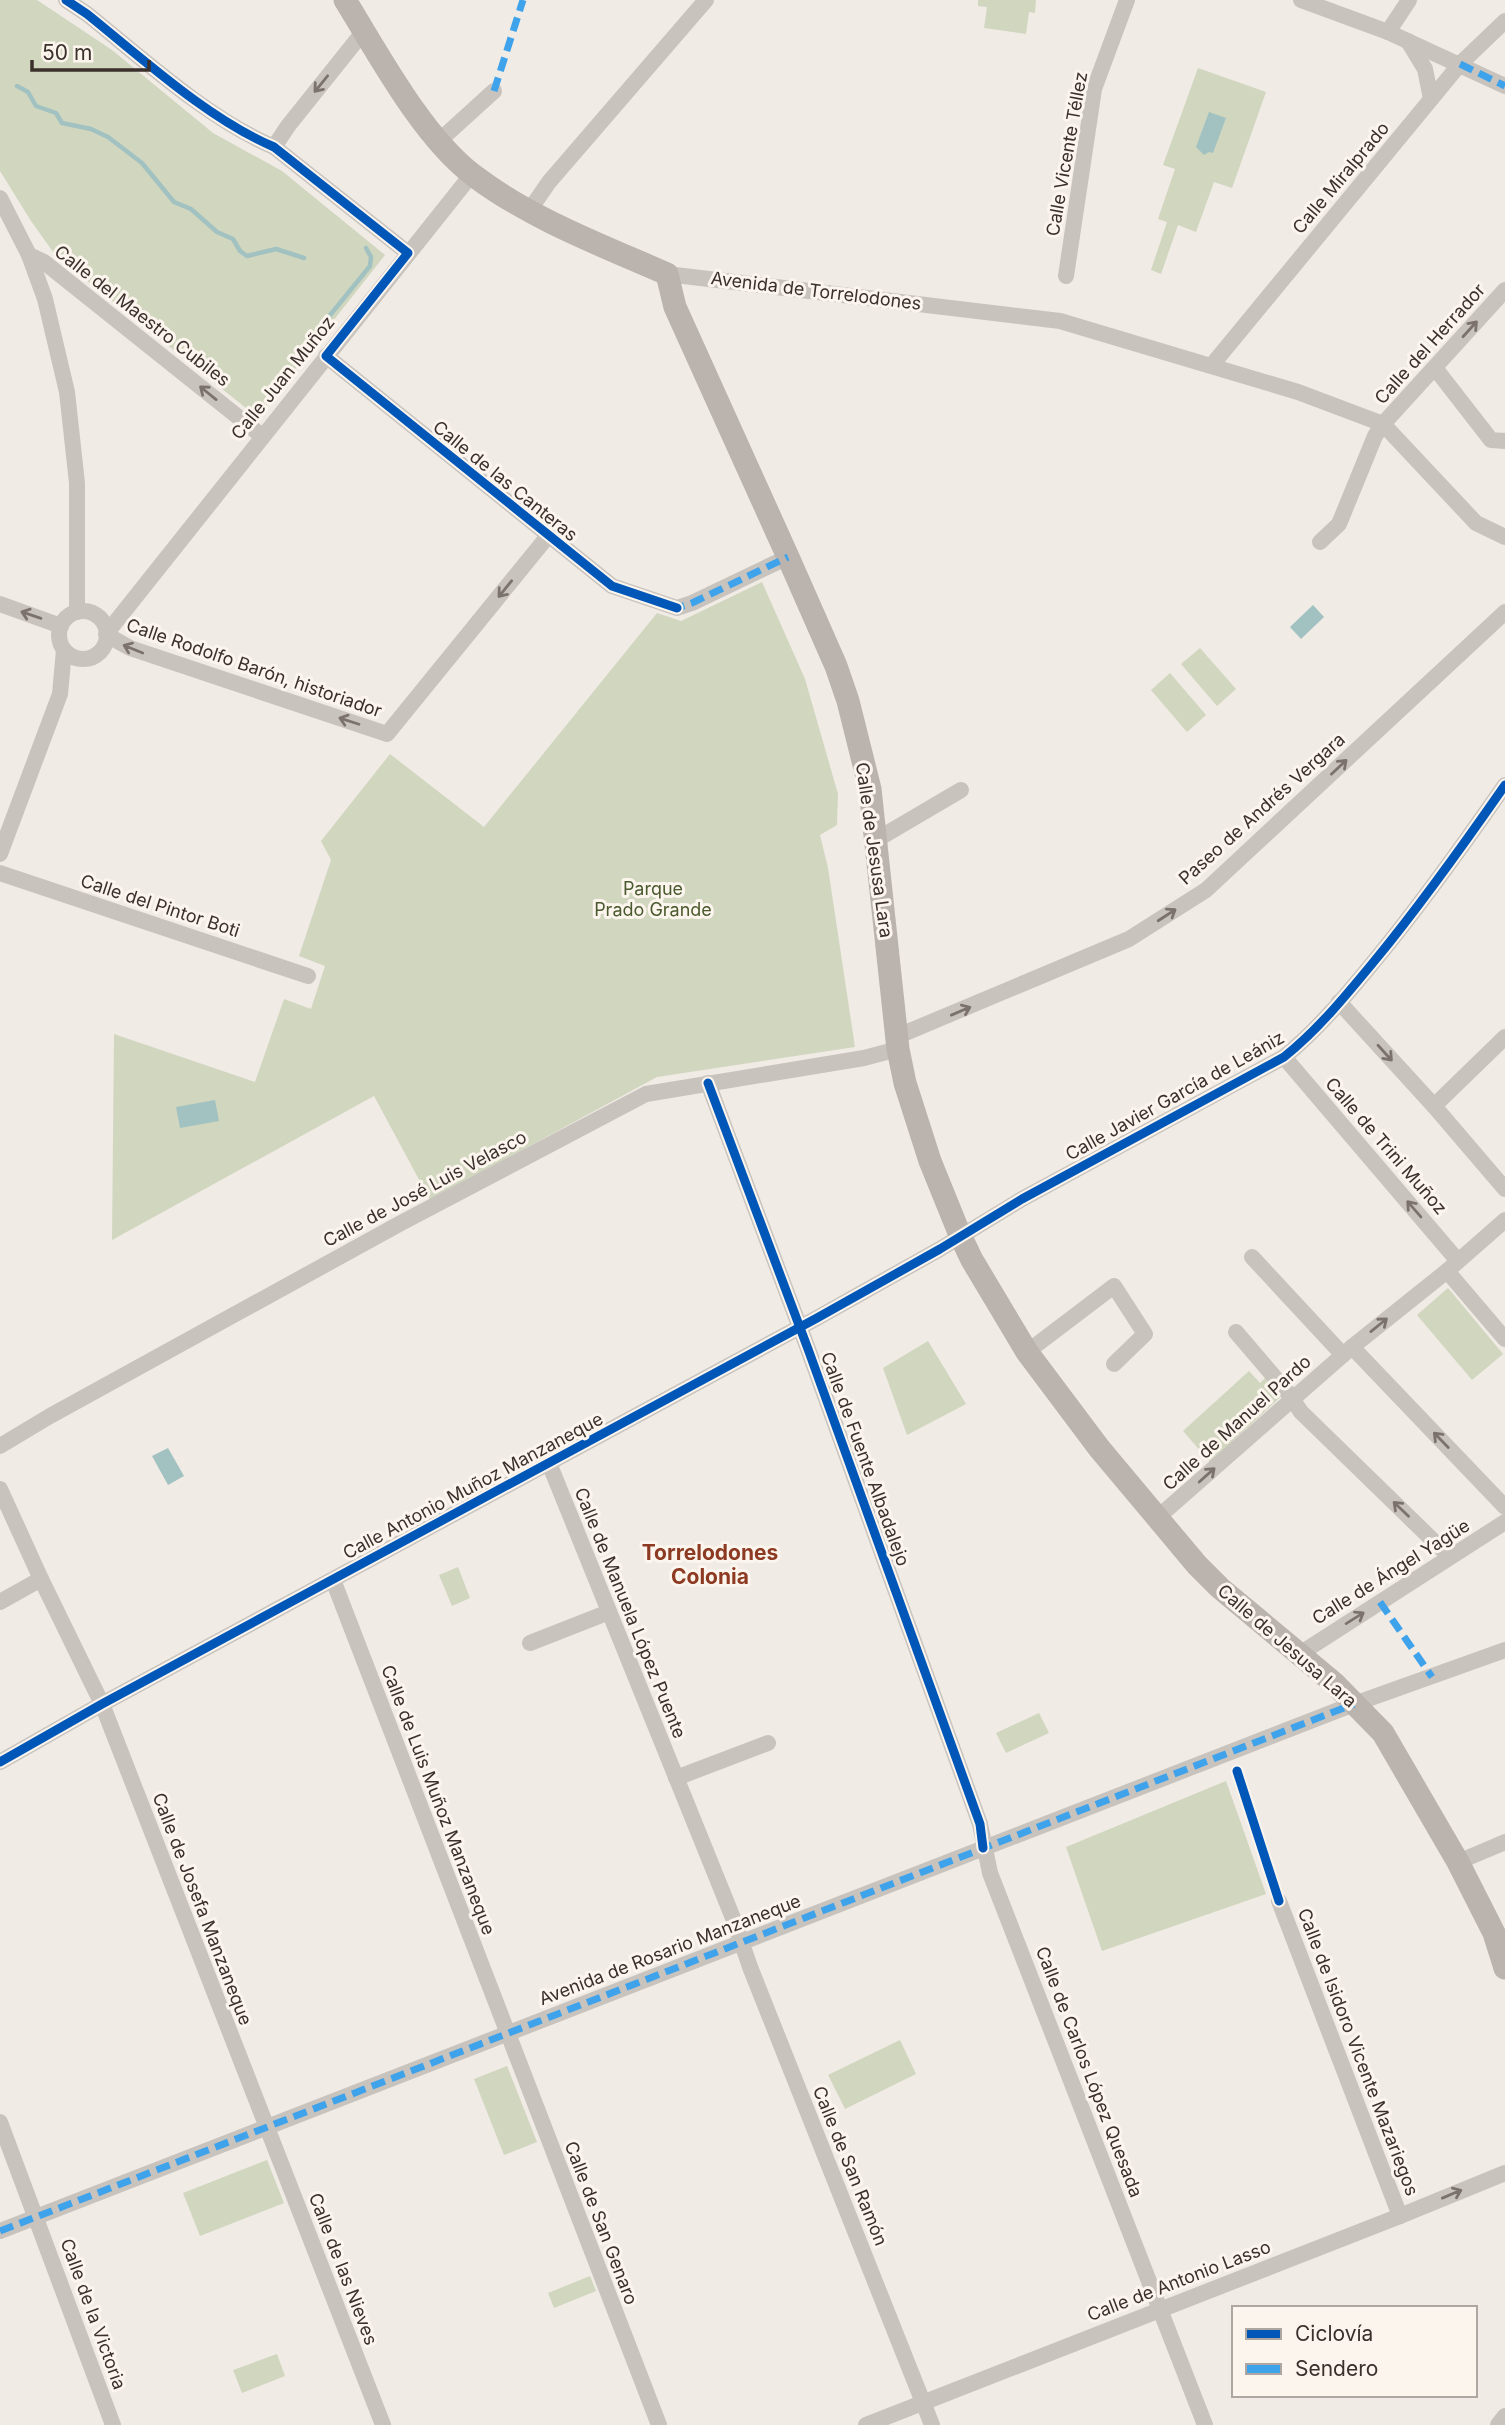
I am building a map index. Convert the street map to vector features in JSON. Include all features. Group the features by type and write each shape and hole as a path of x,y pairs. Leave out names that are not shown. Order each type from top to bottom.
{"main road":[{"name":"Avenida de Torrelodones","path":"345,0 413,108 439,141 472,174 529,211 667,274"},
{"name":"Calle de Jesusa Lara","path":"667,274 676,307 788,556 836,666 848,701 870,789 898,1042 905,1083 930,1161 960,1235 1027,1352 1156,1519 1220,1588 1334,1683 1382,1733 1458,1862 1494,1933 1505,1968"}],"street":[{"path":"66,0 92,7 218,118 252,138 274,147 408,254"},
{"path":"529,211 549,182 706,0"},
{"name":"Calle Vicente Téllez","path":"1066,276 1094,89 1127,0"},
{"path":"1301,0 1388,32 1505,86"},
{"path":"1388,32 1409,0"},
{"name":"Calle Miralprado","path":"1212,365 1460,64 1505,22"},
{"path":"274,147 364,31"},
{"path":"1408,41 1425,69 1431,99"},
{"path":"439,141 494,91"},
{"name":"Calle Juan Muñoz","path":"104,629 127,606 472,174"},
{"path":"0,198 29,256 45,299 67,392 77,483 77,612"},
{"name":"Calle del Maestro Cubiles","path":"29,256 44,262 262,436"},
{"name":"Avenida de Torrelodones","path":"667,274 1060,321 1212,365 1298,392 1383,424 1476,523 1505,537"},
{"name":"Calle del Herrador","path":"1383,424 1505,290"},
{"name":"Calle de las Canteras","path":"326,356 612,586 677,608 788,556"},
{"path":"1435,368 1491,440 1505,441"},
{"path":"1320,542 1339,524 1375,436 1383,424"},
{"name":"Calle Rodolfo Barón, historiador","path":"104,629 130,648 387,734 548,536"},
{"path":"0,604 61,625"},
{"path":"0,854 60,694 64,650 59,638 61,625 70,615 85,612 104,629 103,649 93,657 74,657 64,650"},
{"name":"Paseo de Andrés Vergara","path":"898,1042 1129,939 1206,890 1505,612"},
{"path":"60,694 86,659"},
{"name":"Calle Javier García de Leániz","path":"960,1235 1284,1057 1303,1042 1405,923 1505,785"},
{"path":"876,840 961,790"},
{"path":"1493,803 1505,814"},
{"name":"Calle del Pintor Boti","path":"0,873 308,976"},
{"path":"1339,1002 1505,1189"},
{"path":"1434,1106 1505,1037"},
{"name":"Calle de José Luis Velasco","path":"0,1446 62,1409 401,1223 646,1094 864,1058 898,1042"},
{"name":"Calle de Trini Muñoz","path":"1284,1057 1453,1266 1505,1339"},
{"name":"Calle de Fuente Albadalejo","path":"708,1083 980,1824 983,1849"},
{"name":"Calle de Manuel Pardo","path":"1156,1519 1347,1351 1453,1266 1505,1220"},
{"name":"Calle Antonio Muñoz Manzaneque","path":"0,1762 102,1704 799,1328 940,1249 960,1235"},
{"path":"1251,1257 1505,1507"},
{"path":"1027,1352 1114,1286 1145,1334 1114,1364"},
{"path":"1236,1332 1301,1412 1450,1557"},
{"name":"Calle de Manuela López Puente","path":"549,1463 741,1943"},
{"name":"Calle de Josefa Manzaneque","path":"0,1489 102,1704 266,2128"},
{"name":"Calle de Ángel Yagüe","path":"1298,1655 1505,1522"},
{"path":"0,1602 41,1579"},
{"name":"Calle de Luis Muñoz Manzaneque","path":"333,1580 508,2034"},
{"path":"530,1643 609,1612"},
{"name":"Avenida de Rosario Manzaneque","path":"0,2231 1354,1704 1505,1650"},
{"path":"676,1778 768,1743"},
{"path":"1458,1862 1505,1842"},
{"name":"Calle de Carlos López Quesada","path":"983,1849 1205,2425"},
{"name":"Calle de Isidoro Vicente Mazariegos","path":"1279,1901 1400,2216"},
{"name":"Calle de San Ramón","path":"741,1943 932,2425"},
{"name":"Calle de San Genaro","path":"508,2034 659,2425"},
{"name":"Calle de la Victoria","path":"0,2122 113,2425"},
{"name":"Calle de las Nieves","path":"266,2128 383,2425"},
{"name":"Calle de Antonio Lasso","path":"866,2425 1505,2173"},
{"path":"1498,2425 1505,2416"}],"green space":[{"path":"0,0 37,0 112,50 213,133 282,171 385,255 262,411 257,414 251,412 56,256 31,221 0,171"},
{"path":"978,0 1036,0 1035,13 1029,12 1026,34 984,28 987,7 978,6"},
{"path":"1198,68 1266,92 1232,188 1214,182 1196,232 1178,225 1161,274 1151,270 1167,222 1158,219 1175,169 1163,165"},
{"name":"Parque Prado Grande","path":"762,582 805,679 838,794 837,825 820,835 828,868 855,1047 657,1077 430,1200 374,1096 112,1240 114,1034 255,1082 284,999 311,1009 325,966 299,956 331,860 321,841 390,754 484,827 657,613 681,621"},
{"path":"1200,648 1236,689 1217,706 1181,664"},
{"path":"1170,673 1206,715 1187,732 1151,690"},
{"path":"1448,1288 1503,1354 1472,1380 1417,1315"},
{"path":"928,1341 966,1404 907,1435 883,1368"},
{"path":"1249,1371 1260,1383 1268,1375 1285,1393 1210,1462 1183,1431"},
{"path":"458,1567 470,1598 452,1606 439,1575"},
{"path":"1039,1713 1049,1733 1006,1753 996,1733"},
{"path":"1226,1781 1266,1894 1102,1951 1066,1847"},
{"path":"900,2040 916,2074 845,2109 828,2075"},
{"path":"507,2066 537,2142 504,2155 474,2079"},
{"path":"267,2160 284,2203 200,2236 183,2193"},
{"path":"590,2276 596,2291 554,2308 548,2293"},
{"path":"277,2354 285,2376 242,2393 233,2370"}],"water":[{"path":"1209,112 1226,118 1213,153 1204,155 1196,147"},
{"path":"1313,605 1324,617 1301,639 1290,627"},
{"path":"215,1100 219,1121 180,1128 176,1107"},
{"path":"168,1448 184,1476 168,1485 152,1456"}],"waterway":[{"path":"17,86 28,92 36,106 56,113 62,123 91,129 108,137 142,163 174,202 191,209 217,232 233,239 240,251 247,256 276,249 304,258"},
{"path":"318,330 370,266 371,257 366,248"}],"marked path":[{"path":"494,91 523,0"},
{"path":"1460,64 1505,86"},
{"path":"671,606 677,608 692,603 788,557"},
{"path":"1380,1602 1432,1677"},
{"path":"0,2231 1354,1704"}],"cycle path":[{"path":"66,0 225,121 274,147 408,253 326,356 612,586 677,608"},
{"path":"0,1762 102,1704 817,1318 1022,1199 1284,1057 1321,1023 1376,959 1505,785"},
{"path":"708,1083 808,1349 980,1824 983,1848"},
{"path":"1237,1771 1279,1901"}],"district":[{"name":"Torrelodones Colonia","path":"710,1565"}]}
